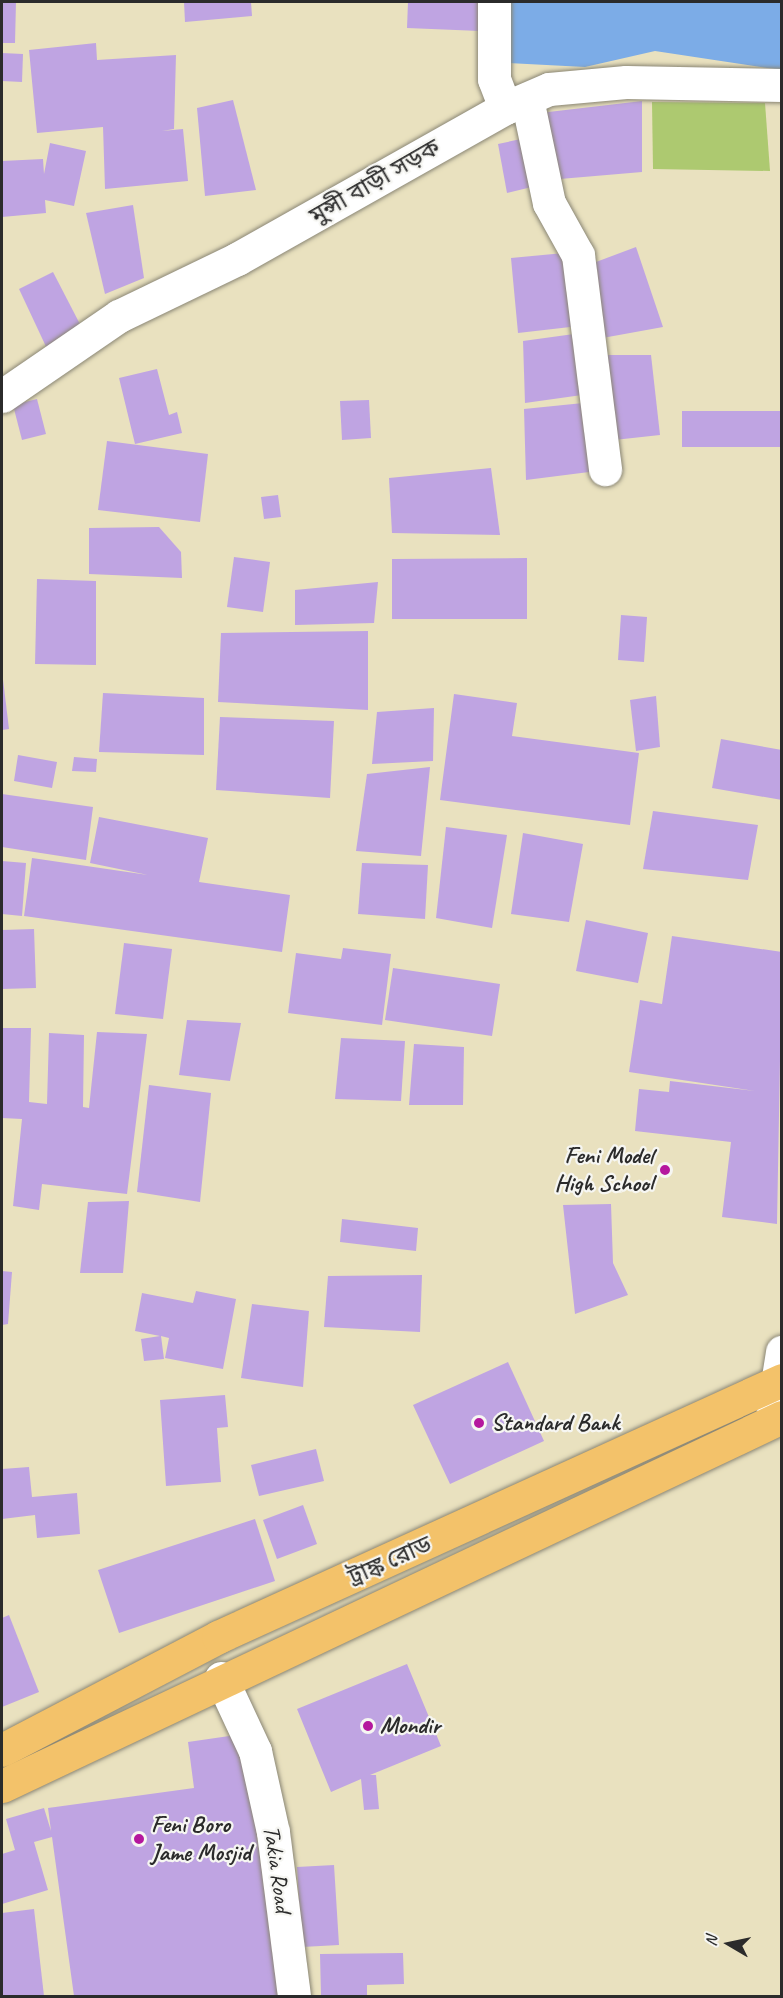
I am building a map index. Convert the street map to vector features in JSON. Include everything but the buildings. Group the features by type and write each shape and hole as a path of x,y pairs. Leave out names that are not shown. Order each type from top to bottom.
{"main road":[{"name":"ট্রাঙ্ক রোড","path":"2,1750 218,1637 780,1372"},
{"name":"ট্রাঙ্ক রোড","path":"2,1786 221,1678 776,1420"}],"street":[{"path":"494,2 495,79 516,104 549,203 578,255 605,469"},
{"name":"মুন্সী বাড়ী সড়ক","path":"2,396 119,316 237,260 516,104 549,89 626,82 782,85"},
{"path":"776,1420 780,1372"},
{"name":"Takia Road","path":"221,1678 255,1751 273,1832 294,1996"}],"green space":[{"path":"652,102 765,103 770,171 653,169"}],"water":[{"path":"509,2 781,2 781,70 655,51 585,67 506,63"}],"place":[{"name":"Feni Model High School","path":"665,1170"},
{"name":"Standard Bank","path":"479,1423"},
{"name":"Mondir","path":"368,1726"},
{"name":"Feni Boro Jame Mosjid","path":"139,1839"}]}
